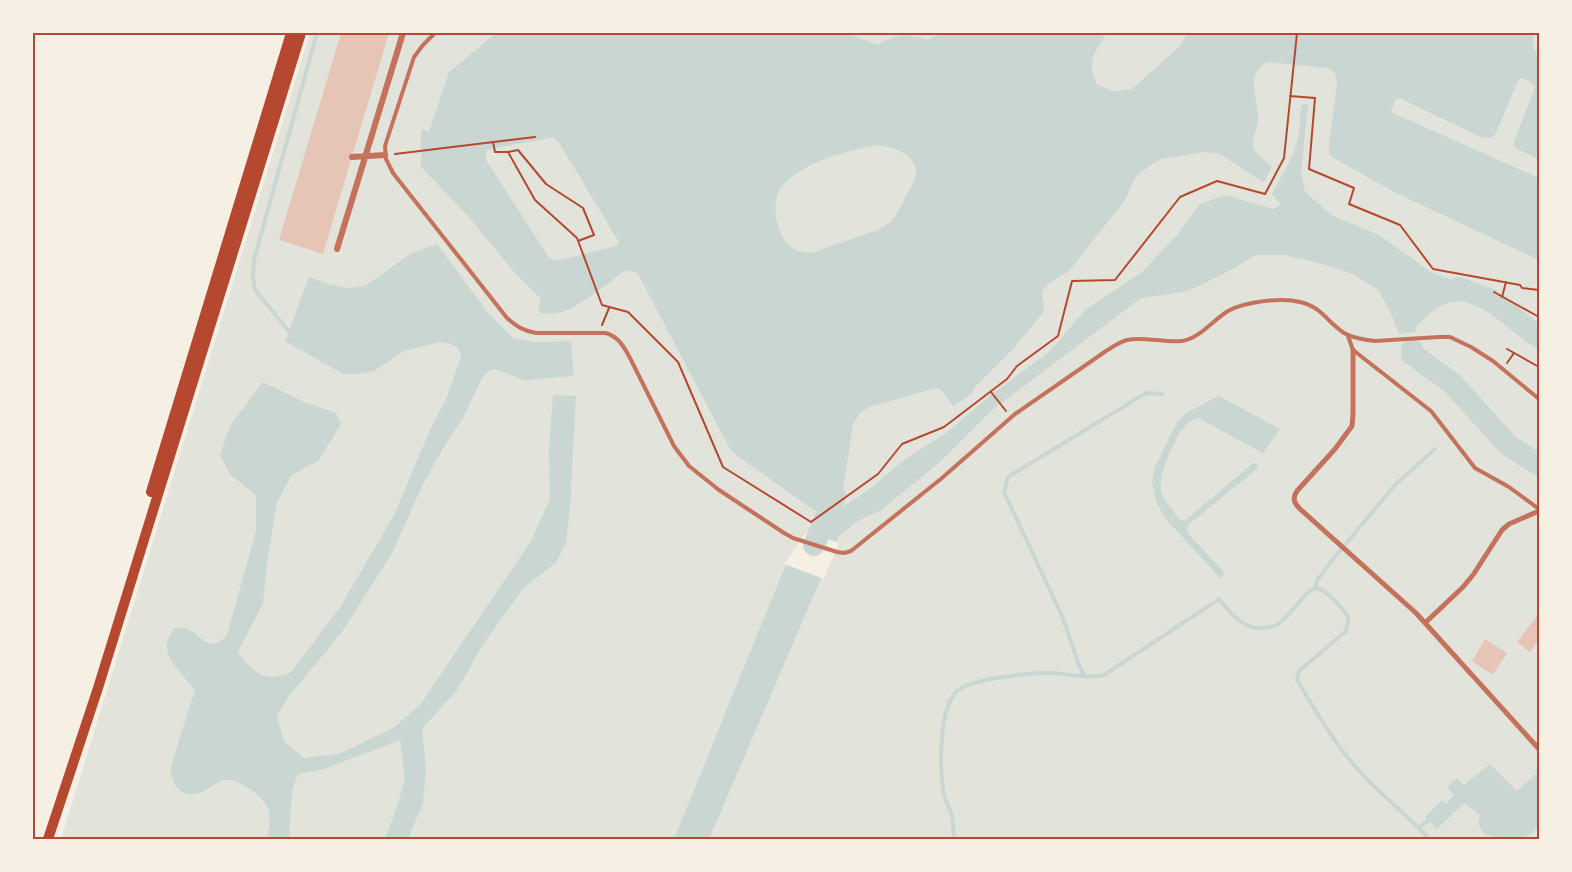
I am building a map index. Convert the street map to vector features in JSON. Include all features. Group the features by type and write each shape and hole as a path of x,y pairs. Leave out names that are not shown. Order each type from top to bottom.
{"main road":[{"path":"42,839 92,689 291,33"},
{"path":"48,839 98,688 301,33"}],"street":[{"path":"337,249 403,33"},
{"path":"352,157 385,155"},
{"path":"1353,350 1352,426 1335,449 1297,491 1293,500 1300,509 1425,622 1539,750"},
{"path":"1425,622 1464,587 1502,530 1509,524 1539,510"}],"lane":[{"path":"435,33 420,49 412,63 387,140 385,155 393,173 507,318 517,327 536,333 611,335 622,344 674,446 689,466 719,490 793,538 837,552 848,553 942,478 1011,418 1119,344 1130,340 1183,341 1197,334 1228,311 1241,306 1287,299 1302,302 1316,309 1342,332 1365,340 1446,336 1472,347 1493,361 1539,399"},
{"path":"1348,335 1353,350 1431,411 1475,468 1509,487 1539,510"}],"path":[{"path":"508,152 535,200 577,238 602,305 628,312 678,362 723,467 811,522 878,474 902,444 944,427 1007,379 1017,366 1058,336 1072,281 1115,280 1180,197 1217,181 1265,194 1284,158 1297,33"},
{"path":"1290,96 1315,98 1310,169 1354,188 1349,204 1400,225 1433,268 1539,290"},
{"path":"385,155 535,137"},
{"path":"494,142 495,152 518,150 546,184 582,208 594,235 578,241"},
{"path":"1502,297 1506,282"},
{"path":"1494,292 1539,317"},
{"path":"598,333 610,307"},
{"path":"1508,349 1539,367"},
{"path":"1503,369 1514,352"},
{"path":"991,391 1011,418"}],"shaded area":[{"path":"310,33 1539,33 1539,839 61,839"},
{"path":"496,33 847,33 877,45 902,35 928,40 941,33 1107,33 1093,57 1092,70 1097,84 1116,91 1132,89 1180,46 1188,33 1534,33 1534,46 1539,58 1539,159 1513,145 1535,87 1524,79 1520,78 1518,81 1495,135 1490,138 1481,137 1399,98 1396,99 1391,111 1539,178 1539,260 1394,192 1332,157 1329,153 1329,144 1337,83 1335,73 1327,68 1267,62 1260,67 1254,81 1258,122 1253,139 1254,148 1260,157 1272,166 1264,183 1220,154 1205,152 1161,159 1152,164 1136,176 1125,200 1069,271 1044,289 1042,314 971,394 953,406 942,390 936,388 869,407 859,414 853,425 843,488 823,507 815,511 730,449 638,274 630,270 623,272 585,300 562,312 550,314 538,312 541,299 514,272 468,216 421,167 421,129 429,132 449,72","holes":["549,138 558,141 619,242 617,246 559,260 552,259 486,160 486,150","876,145 889,147 908,156 915,167 913,183 892,220 885,227 815,252 798,251 786,243 778,227 775,208 776,199 783,185 792,176 814,163"]},
{"path":"1308,104 1301,174 1305,192 1333,216 1379,235 1431,272 1487,293 1485,305 1461,301 1447,303 1426,317 1415,332 1399,334 1378,290 1353,274 1285,255 1255,255 1233,269 1184,292 1141,298 992,410 939,463 881,510 858,521 839,536 709,839 674,839 784,569 815,525 867,491 904,460 946,433 991,395 1050,351 1085,310 1142,272 1177,235 1200,204 1226,195 1273,209 1281,204 1272,194 1294,153 1299,134 1301,105"},
{"path":"437,244 489,314 513,338 533,342 571,341 574,376 524,380 495,369 488,371 423,484 392,553 342,632 289,696 277,716 284,742 304,758 339,754 393,728 420,705 531,541 550,499 549,449 553,395 576,396 566,542 556,563 524,587 482,646 457,690 422,729 426,770 423,803 408,839 385,839 405,778 400,740 324,769 298,774 292,790 289,839 268,839 269,811 263,800 251,789 237,782 224,780 202,792 186,794 174,784 171,772 195,690 170,657 168,639 174,628 190,630 209,643 220,641 227,635 256,531 256,495 230,474 220,455 230,426 263,382 304,402 336,413 341,424 318,461 292,475 277,502 263,603 238,652 255,671 267,676 282,675 291,672 339,609 394,515 430,430 446,399 461,357 457,347 440,342 404,351 374,371 343,374 285,341 309,277 348,288 365,286 410,254"},
{"path":"1219,396 1280,429 1263,453 1198,418 1184,427 1169,455 1162,476 1161,491 1179,519 1185,521 1253,463 1257,464 1258,468 1188,525 1187,532 1224,572 1220,578 1164,517 1156,501 1152,482 1155,467 1177,422 1186,413"},
{"path":"1490,764 1517,791 1539,771 1539,825 1528,836 1514,839 1484,834 1478,824 1480,815 1464,803 1437,829 1425,817 1442,800 1446,804 1454,795 1447,787 1457,778 1464,785"}],"pier":[{"path":"807,531 839,543 824,579 784,564"}],"building":[{"path":"341,33 389,33 323,254 279,240"},
{"path":"1539,613 1539,640 1530,652 1517,642"},
{"path":"1485,639 1507,653 1493,675 1472,661"}],"waterway":[{"path":"288,330 255,290 254,260 317,33"},
{"path":"1459,288 1489,299 1539,337"},
{"path":"1412,350 1412,354 1452,383 1509,446 1539,465"},
{"path":"1084,675 1062,616 1004,492 1008,477 1146,393 1163,394"},
{"path":"954,839 953,819 943,790 941,752 944,721 948,707 953,696 960,689 987,680 1021,675 1048,673 1088,677 1104,675 1219,599 1234,616 1246,625 1261,628 1278,624 1310,590 1314,589 1318,579 1334,558 1395,485 1435,449"},
{"path":"814,545 835,496"},
{"path":"1314,589 1322,590 1335,601 1348,617 1348,623 1345,632 1299,671 1297,680 1327,729 1353,764 1429,839"},
{"path":"1420,827 1429,820"}]}
